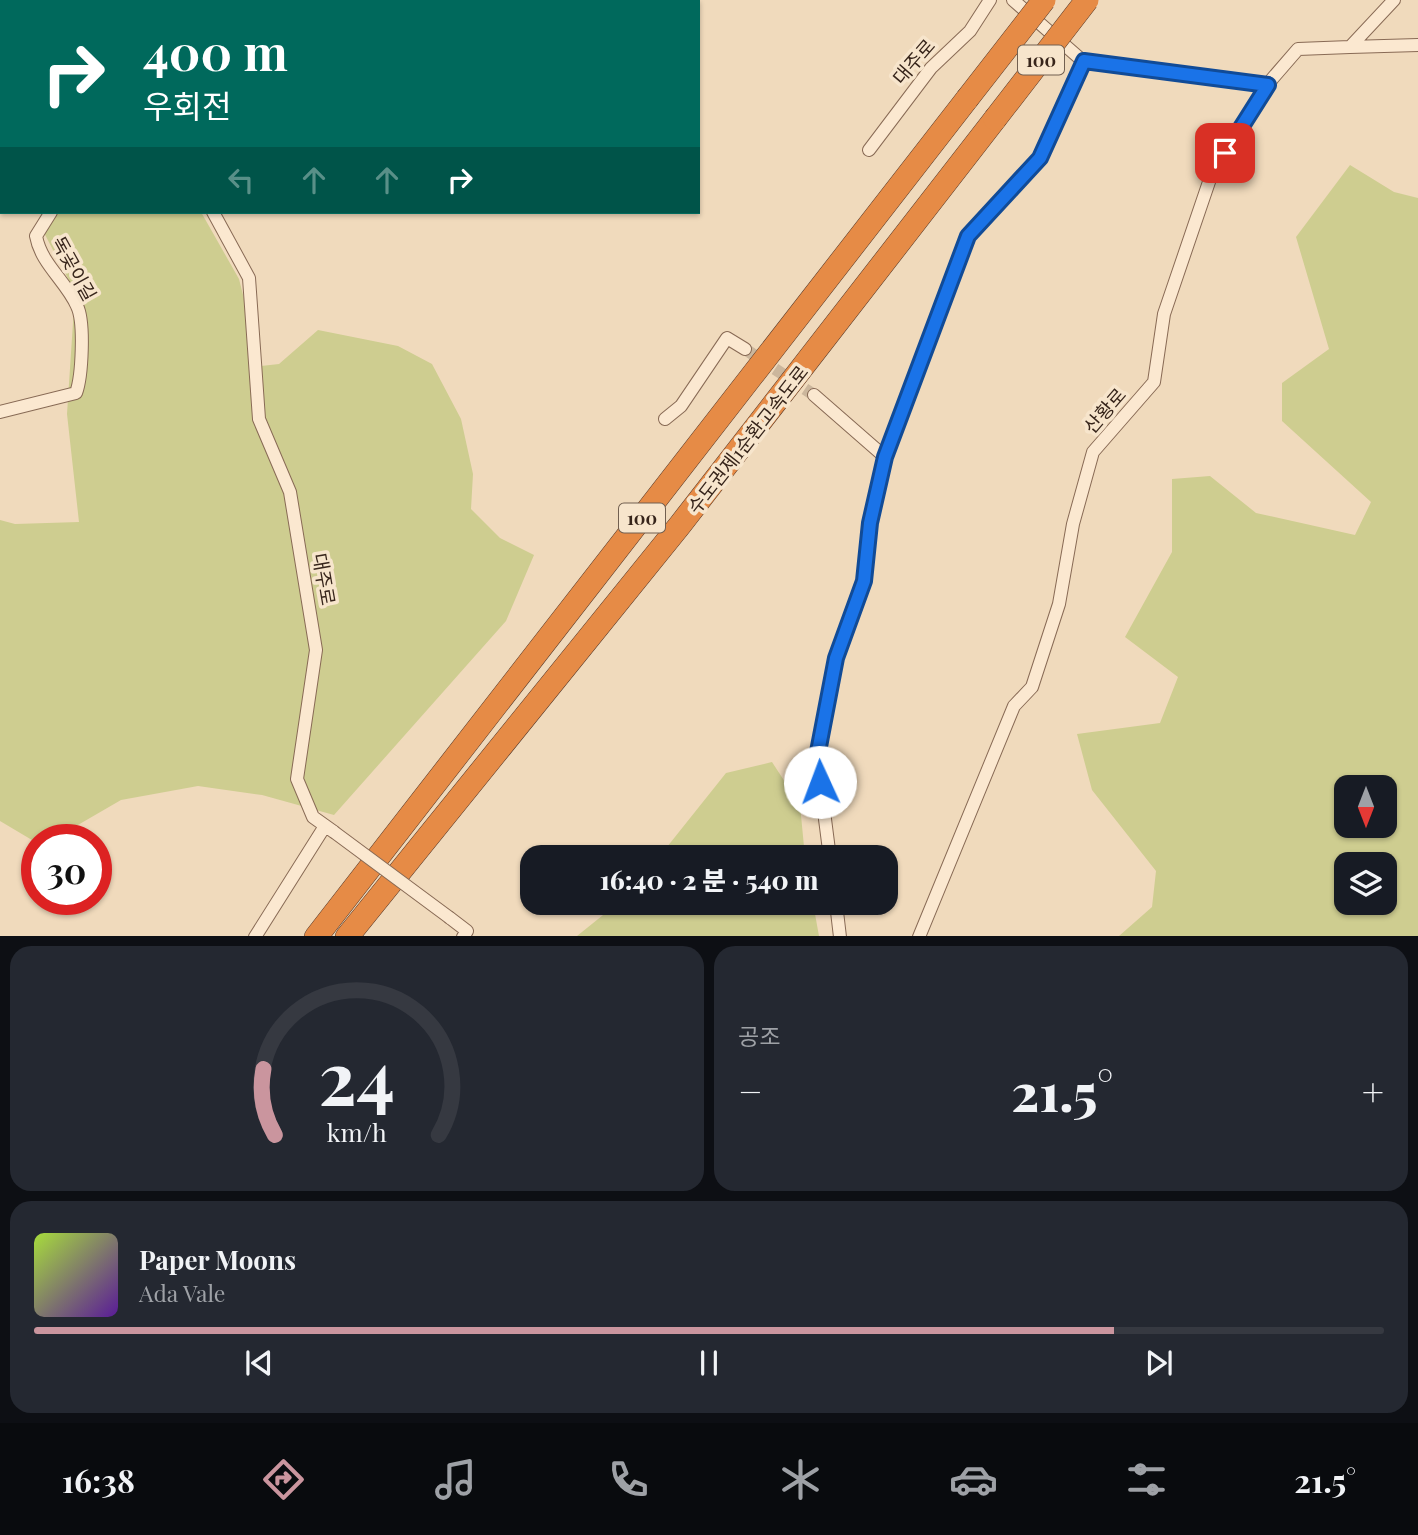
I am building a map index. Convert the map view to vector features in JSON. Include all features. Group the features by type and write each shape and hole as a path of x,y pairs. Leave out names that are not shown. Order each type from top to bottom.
{"highway":[{"name":"수도권제1순환고속도로","path":"316,936 1044,0"},
{"name":"수도권제1순환고속도로","path":"349,934 680,525 1087,0"}],"street":[{"name":"대주로","path":"869,149 931,68 970,31 990,0"},
{"path":"1013,0 1084,61 1268,85"},
{"path":"1350,47 1387,2"},
{"name":"산황로","path":"919,936 1014,706 1032,687 1059,604 1073,524 1093,452 1154,382 1164,314 1211,176 1268,85 1298,50 1418,46"},
{"path":"828,845 817,757 836,658 864,581 870,523 885,457 968,236 1040,158 1084,61"},
{"name":"독곶이길","path":"0,412 76,393 81,379 79,308 39,249 36,236 50,214"},
{"name":"대주로","path":"214,214 249,278 258,418 290,492 316,650 297,779 313,817 467,931 463,936"},
{"path":"665,419 681,406 727,338 745,349"},
{"path":"814,395 885,457"},
{"path":"255,936 330,829"},
{"path":"838,915 841,936"}],"shaded area":[{"path":"1350,165 1394,192 1418,198 1418,936 1119,936 1152,907 1156,871 1092,790 1077,734 1160,723 1178,677 1125,637 1172,552 1172,479 1210,476 1256,513 1355,535 1371,502 1282,421 1282,383 1329,349 1296,237"},
{"path":"54,214 202,214 239,279 261,366 279,364 318,330 398,346 432,364 461,419 473,474 471,509 500,538 534,555 506,621 334,815 262,795 198,786 121,800 80,824 21,824 21,833 0,821 0,520 15,524 79,522 67,414 75,292 41,227"},
{"path":"772,762 800,805 804,845 669,845 726,773"},
{"path":"603,915 815,915 819,936 577,936"}],"tunnel":[{"path":"745,349 814,395"}],"route":[{"path":"820,782 817,757 836,658 864,581 870,523 885,457 968,236 1040,158 1084,61 1268,85 1225,153"}]}
